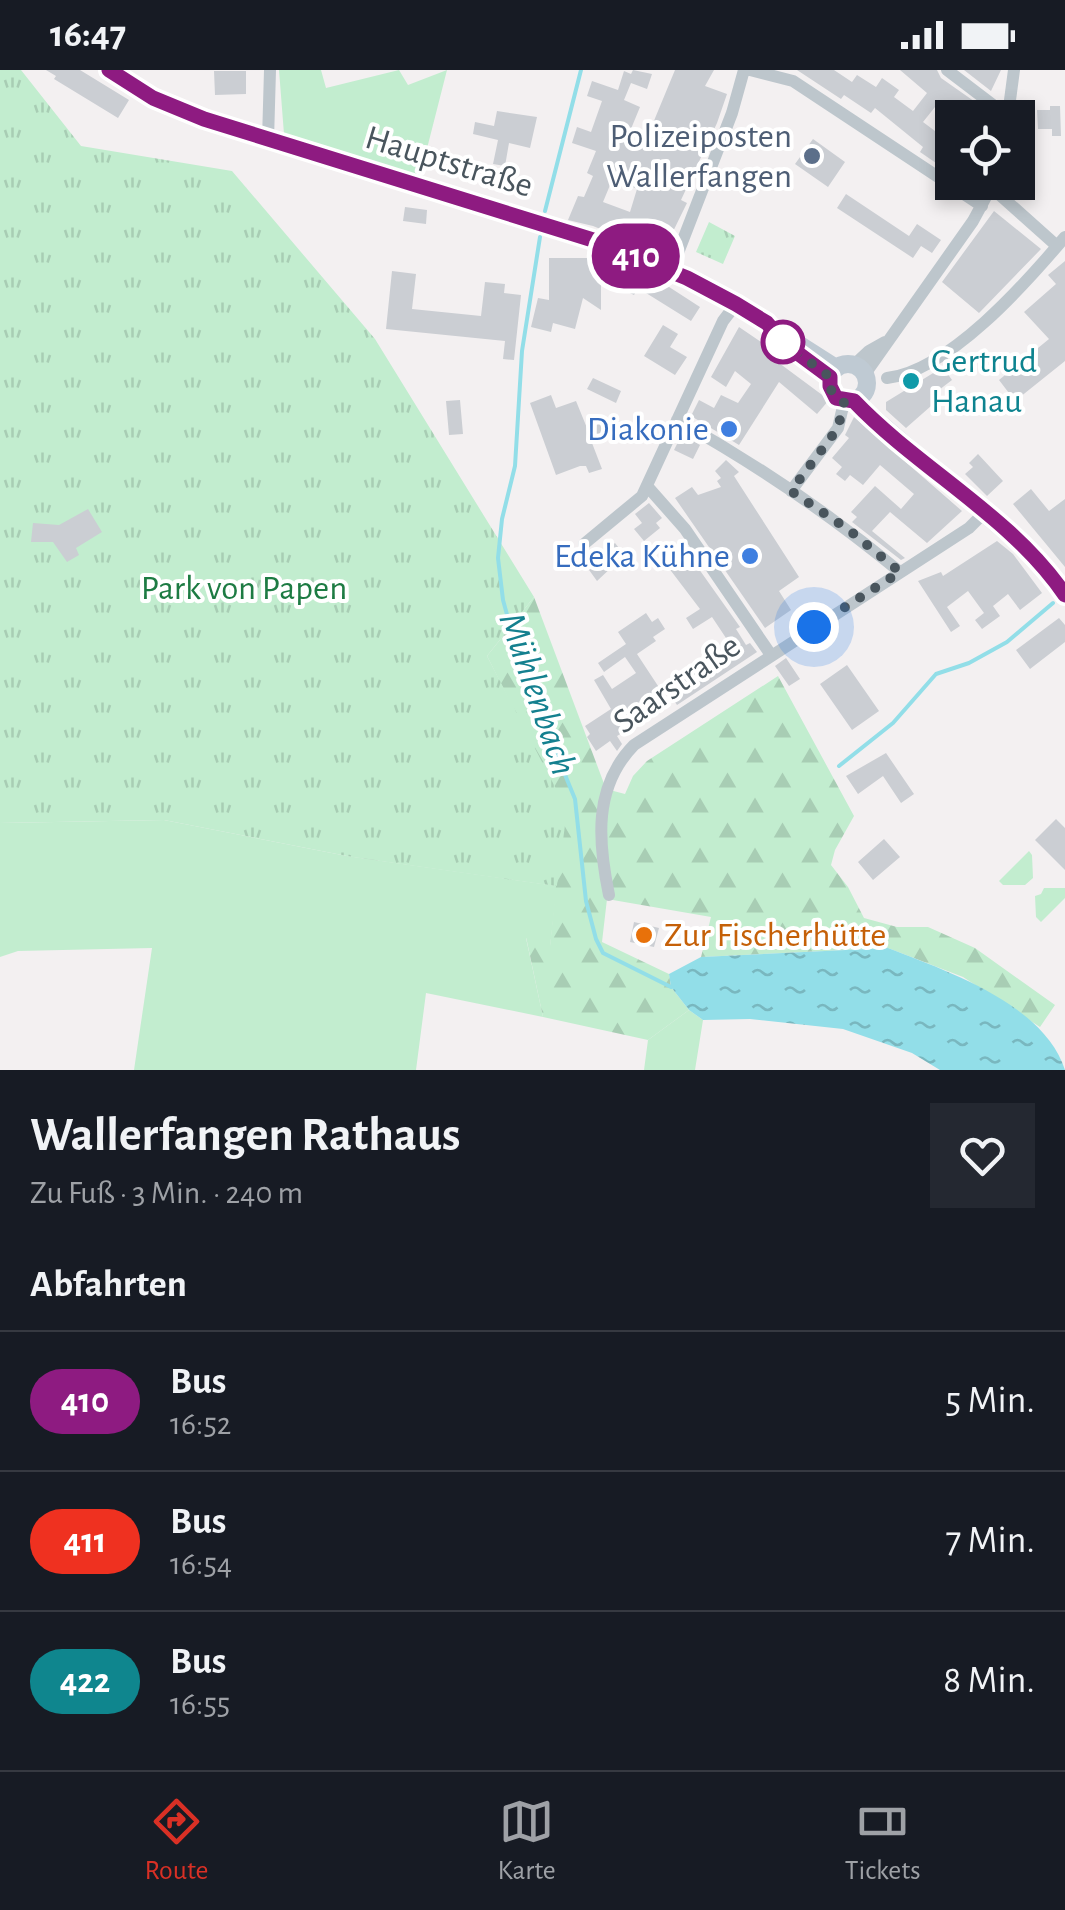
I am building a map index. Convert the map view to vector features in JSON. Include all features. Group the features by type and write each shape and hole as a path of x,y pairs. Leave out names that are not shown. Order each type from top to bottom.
{"main road":[{"name":"Hauptstraße","path":"109,70 176,109 593,240 671,271 767,323 784,343 847,371"},
{"path":"854,399 868,384 847,371 831,390 854,399 1026,549 1064,593"}],"street":[{"path":"268,140 270,70"},
{"path":"671,271 747,70 794,81 982,206"},
{"path":"947,70 986,100"},
{"path":"1010,100 1014,70"},
{"path":"847,371 887,341 985,200"},
{"path":"888,378 914,373 966,337 1061,242 1011,200"},
{"path":"584,544 636,502 647,486 723,321 736,304"},
{"path":"791,491 838,428 854,399"},
{"path":"677,420 736,453 821,510 900,572"},
{"path":"647,486 685,528 771,655"},
{"name":"Saarstraße","path":"609,895 600,835 604,798 615,766 634,745 969,528 984,513"}],"green space":[{"name":"Park von Papen","path":"0,70 21,70 81,146 232,171 375,339 534,597 487,656 567,810 557,886 347,856 164,820 0,823"},
{"path":"279,70 321,70 326,88 399,70 408,85 447,70 420,176 284,134"},
{"path":"709,222 735,236 723,264 696,252"},
{"path":"534,597 606,789 625,794 633,776 647,761 778,676 854,816 831,865 864,918 897,927 928,927 975,948 1055,1005 1040,1027 963,977 888,948 701,957 711,917 607,899 602,942 669,974 671,987 689,1010 648,1040 543,1017 526,937 550,946 556,886 347,856 553,787 487,656"},
{"path":"164,820 347,856 557,886 550,947 526,938 543,1017 426,993 416,1070 134,1070 152,948 18,951 0,957 0,823"},
{"path":"1029,851 1033,878 1025,885 1003,885 999,881"},
{"path":"1044,888 1065,888 1065,898 1041,922 1036,917 1035,896"},
{"path":"689,1010 703,1020 695,1070 644,1070 648,1040"}],"water":[{"path":"888,948 964,979 1015,1008 1054,1047 1065,1070 940,1070 912,1053 843,1029 750,1019 703,1020 689,1010 671,987 669,974 701,957"}],"building":[{"path":"46,70 80,70 129,100 118,118 54,79 56,76"},
{"path":"633,70 652,74 647,89 631,83 624,100 640,107 626,141 640,146 675,70 714,70 705,86 727,94 681,200 687,203 662,254 568,220 578,196 584,197 593,176 587,173 596,151 572,143 577,127 591,132 602,101 587,96 592,81 618,90 624,71 631,74","holes":["613,178 637,189 630,212 603,202"]},
{"path":"797,70 834,70 852,82 857,75 876,87 882,78 899,90 894,97 913,111 927,93 900,70 937,70 941,78 972,100 935,100 935,107 923,122 935,131 935,162 920,152 923,147 875,108 871,113 844,95 841,99"},
{"path":"964,70 1001,70 991,91"},
{"path":"214,71 246,71 246,94 215,95"},
{"path":"1050,106 1060,106 1061,136 1052,136 1052,129 1038,129 1037,110 1050,110"},
{"path":"497,111 537,117 530,148 509,143 505,166 493,164 498,140 473,134 475,122 494,126"},
{"path":"813,139 845,162 828,187 795,164"},
{"path":"846,194 909,236 917,224 941,240 932,253 921,246 913,258 837,208"},
{"path":"405,207 427,210 426,224 403,221"},
{"path":"994,211 1041,249 979,313 942,282"},
{"path":"549,258 601,258 664,288 666,285 700,307 691,321 638,288 634,295 607,282 606,286 601,284 601,310 583,298 575,329 553,323 551,332 531,327 538,298 549,300"},
{"path":"1065,261 1065,361 1015,401 999,380 1049,339 1024,312 1056,284 1048,275"},
{"path":"392,271 416,274 412,309 481,316 485,282 505,284 504,293 521,295 514,360 503,359 505,341 386,329"},
{"path":"663,325 678,334 670,347 687,357 675,375 644,356"},
{"path":"739,327 779,354 775,360 829,400 817,414 779,382 739,445 691,416 699,400 714,408 721,395 738,403 751,384 735,371 726,387 711,377"},
{"path":"943,367 952,380 935,393 939,399 906,428 886,410 886,402"},
{"path":"593,378 621,391 616,403 587,389"},
{"path":"551,395 556,408 576,401 587,428 608,421 614,435 592,443 602,469 589,473 586,466 580,466 556,475 530,403"},
{"path":"460,400 463,434 449,435 446,401"},
{"path":"854,417 962,511 927,543 890,512 872,531 905,558 901,560 852,522 857,517 851,512 875,486 901,509 914,494 880,465 863,485 850,475 845,481 836,474 842,467 832,458 849,438 845,435"},
{"path":"682,434 700,445 693,459 674,450"},
{"path":"978,454 1003,481 987,496 965,474"},
{"name":"Edeka Kühne","path":"726,460 739,472 734,476 799,577 779,591 791,610 765,628 675,498 692,487 698,495 721,487 717,481 721,478 715,471"},
{"path":"1031,489 1049,511 1065,499 1065,567 1013,504"},
{"path":"649,503 662,518 656,523 660,528 644,541 634,529 642,523 635,514"},
{"path":"88,509 102,532 76,548 79,555 67,562 53,542 31,542 33,523 59,525"},
{"path":"997,541 1013,554 1042,593 1020,610 1008,594 993,606 1000,616 982,629 975,620 984,613 968,591 947,607 960,626 951,632 918,581 941,572 943,576"},
{"path":"615,543 629,561 616,571 613,566 597,581 579,556 592,550 598,557"},
{"path":"684,548 740,627 736,629 746,645 750,643 757,652 677,705 666,689 730,644 712,617 693,629 686,618 700,609 665,563"},
{"path":"646,613 652,622 658,618 665,629 637,654 662,692 641,706 649,717 617,736 622,744 617,751 610,741 596,751 585,726 611,709 594,680 603,675 612,689 636,673 625,657 604,672 598,663 626,644 618,632"},
{"path":"1059,618 1065,625 1065,642 1030,669 1016,650"},
{"path":"786,658 800,679 789,686 775,666"},
{"path":"847,665 879,711 852,730 820,684"},
{"path":"886,753 914,794 901,803 883,776 858,794 846,776"},
{"path":"1056,819 1065,828 1065,870 1035,840"},
{"path":"884,839 900,857 873,880 858,862"},
{"name":"Zur Fischerhütte","path":"634,922 659,928 654,947 630,942"}],"waterway":[{"name":"Mühlenbach","path":"545,211 581,70"},
{"name":"Mühlenbach","path":"540,237 522,351 515,466 502,519 498,558 503,600 523,673 575,799 586,901 596,939 603,953 671,987"},
{"path":"839,766 893,723 936,674 969,663 1007,642 1053,603"}],"bus line":[{"name":"410","path":"109,70 176,109 593,240 726,298 767,323 784,343 830,377 836,398 854,401 1026,549 1065,595"}],"place":[{"name":"Polizeiposten Wallerfangen","path":"812,156"},
{"name":"Gertrud Hanau","path":"911,381"},
{"name":"Diakonie","path":"729,429"},
{"name":"Edeka Kühne","path":"750,556"},
{"name":"Zur Fischerhütte","path":"644,935"}],"route":[{"path":"783,342 830,377 831,390 844,402 838,428 791,491 849,530 900,572 814,627"}]}
